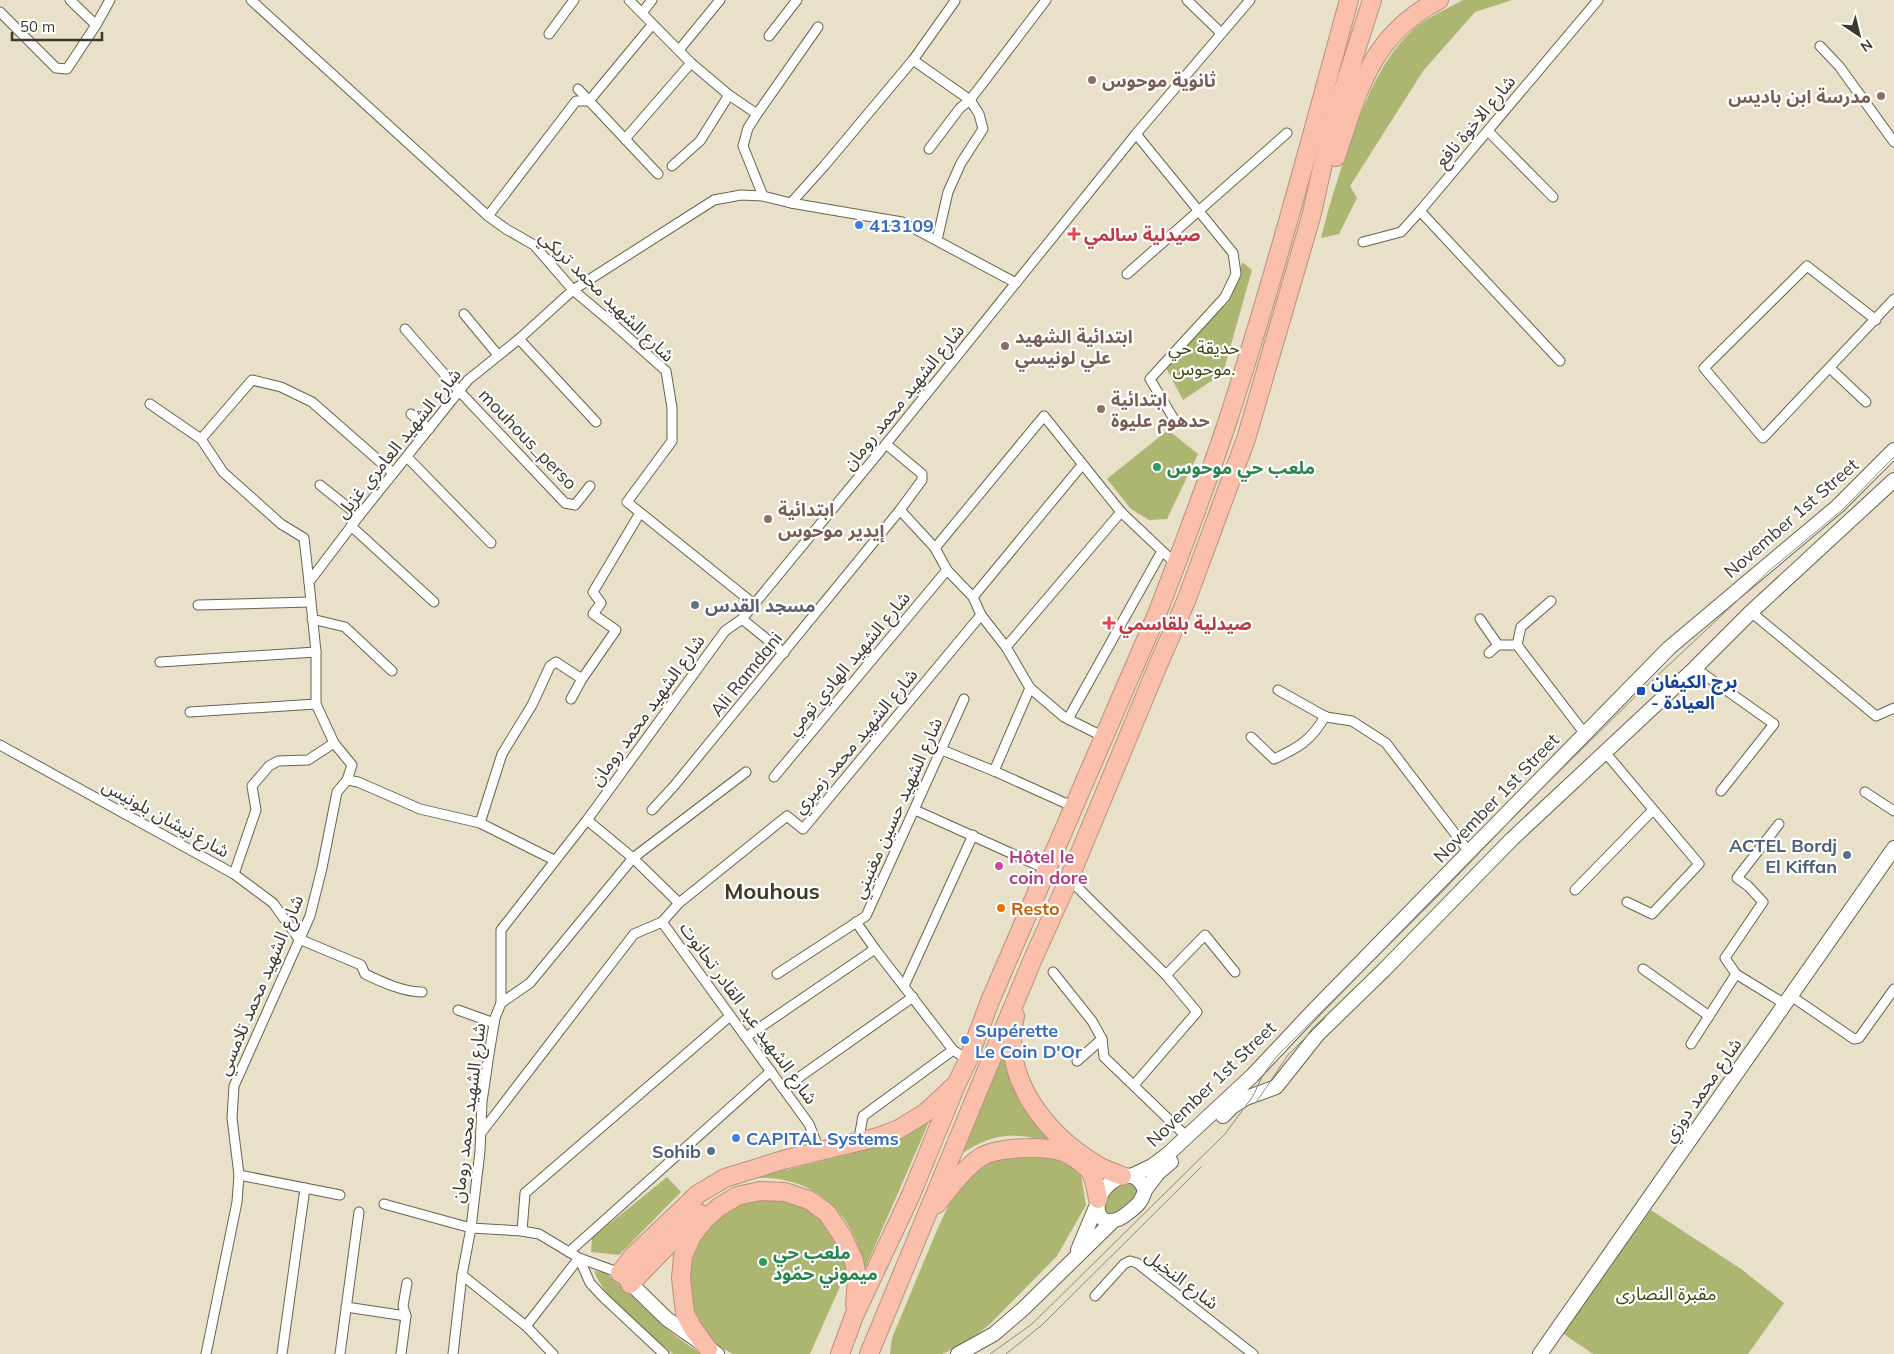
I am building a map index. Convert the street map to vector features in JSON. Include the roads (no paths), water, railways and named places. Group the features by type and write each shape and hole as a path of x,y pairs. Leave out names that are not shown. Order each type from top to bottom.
{"highway":[{"path":"840,1351 854,1316 910,1198 968,1060 990,1001 1157,614 1176,564 1226,427 1266,295 1349,0"},
{"path":"869,1354 1032,961 1069,879 1186,602 1243,448 1311,217 1338,109 1372,0"},
{"path":"1311,217 1332,166 1359,89 1378,51 1400,26 1440,0"},
{"path":"1032,961 1013,1026 1014,1065 1029,1100 1046,1124 1060,1138 1099,1167 1126,1176"},
{"path":"625,1278 633,1256 698,1194 718,1182 748,1170 878,1138 899,1129 926,1113 957,1083"},
{"path":"923,1222 964,1170 983,1156 1009,1148 1060,1151 1075,1159 1090,1171 1096,1187 1097,1203"},
{"path":"625,1278 697,1214 713,1203 760,1191 785,1192 809,1200 826,1213 843,1237 854,1261 857,1277 854,1316"},
{"path":"712,1351 692,1327 684,1312 681,1278 683,1256 692,1236 704,1220 737,1196"}],"main road":[{"name":"November 1st Street","path":"1126,1176 1152,1166 1187,1137 1252,1076 1669,648 1838,506 1894,450"},
{"name":"November 1st Street","path":"1145,1190 1158,1173 1233,1106 1246,1098 1276,1087 1318,1034 1384,970 1512,839 1695,668 1751,612 1894,480"},
{"name":"شارع محمد دوزي","path":"1540,1354 1894,848"},
{"path":"958,1354 994,1334 1023,1310 1112,1222 1122,1218 1142,1201 1145,1190 1138,1178 1126,1176 1109,1185 1097,1203 1075,1257"},
{"path":"1097,1203 1101,1218 1112,1222"},
{"path":"625,1278 667,1319 712,1351"}],"street":[{"path":"70,0 96,25"},
{"path":"0,12 56,68 67,69 110,0"},
{"name":"شارع الشهيد محمد تريكي","path":"251,0 488,216 534,245 573,290 666,371 672,408 672,441 627,502 754,604"},
{"path":"549,34 574,0"},
{"path":"629,0 691,63 730,96 757,114"},
{"path":"642,13 652,0"},
{"path":"679,50 720,0"},
{"path":"769,36 797,0"},
{"path":"929,149 960,108 970,100 1046,0"},
{"path":"1188,0 1221,32"},
{"name":"شارع الشهيد محمد رومان","path":"454,1354 462,1275 471,1228 481,1133 482,1102 494,1023 501,1003 501,930 587,820 725,631 742,619 1136,134 1250,0"},
{"name":"شارع الاخوة نافع","path":"1363,242 1401,232 1598,0"},
{"path":"791,203 913,60 955,1"},
{"path":"488,216 576,101 589,100 652,25"},
{"path":"763,196 743,146 748,128 818,26"},
{"path":"1820,46 1839,66 1894,142"},
{"path":"913,60 970,100 979,114 983,129 961,164 948,192 937,240"},
{"path":"625,139 691,63"},
{"path":"578,89 658,174"},
{"path":"672,166 700,141 730,96"},
{"path":"1488,131 1553,197"},
{"path":"1127,274 1288,133"},
{"path":"1136,134 1233,253 1236,274 1225,297 1150,379 1175,421"},
{"name":"شارع الشهيد العامري غزيل","path":"309,582 351,526 468,380 519,339 573,290 714,200 740,195 763,196 791,203 902,222 1016,283"},
{"path":"1420,211 1560,361"},
{"path":"1876,320 1807,266 1704,368 1763,438 1876,320 1894,299"},
{"path":"464,314 498,355"},
{"name":"mouhous_perso","path":"405,329 460,392 565,503 575,505 590,486"},
{"path":"519,339 596,422"},
{"path":"1830,368 1866,402"},
{"path":"201,439 252,380 281,387 312,402 393,473"},
{"path":"150,404 201,439 224,472 281,524 304,538 316,652 316,704 334,742 352,765 347,780 358,782 420,809 480,823 554,860"},
{"path":"412,414 429,429"},
{"path":"934,548 1044,416 1121,512 1176,564"},
{"name":"Ali Ramdani","path":"652,810 784,653 900,510 922,480 922,474 886,444"},
{"path":"407,457 491,544"},
{"path":"973,597 1082,465"},
{"path":"320,484 359,516"},
{"path":"900,510 934,548 947,570 973,597 981,615 1006,647 1030,688 1068,719 1104,737"},
{"path":"1006,647 1121,512"},
{"path":"571,699 582,679 616,630 593,614 601,603 593,592 640,513"},
{"path":"351,526 434,602"},
{"path":"1068,719 1162,550"},
{"name":"شارع الشهيد الهادي تومي","path":"774,777 947,570"},
{"path":"1517,645 1521,628 1551,601"},
{"path":"198,605 310,602"},
{"path":"1751,612 1876,716 1894,708"},
{"name":"شارع الشهيد محمد زميري","path":"481,1133 634,934 662,922 679,903 787,816 803,829 981,615"},
{"path":"312,619 345,627 392,671"},
{"path":"742,619 784,653"},
{"path":"1480,619 1498,646"},
{"path":"1517,645 1585,734"},
{"path":"1489,653 1498,646 1517,645"},
{"path":"160,662 316,652"},
{"path":"480,823 502,754 532,704 550,666 556,662 582,679"},
{"path":"1695,668 1774,724 1721,791"},
{"path":"994,771 1030,688"},
{"path":"1278,690 1325,716 1352,721 1386,743 1469,852"},
{"name":"شارع الشهيد حسين مغنيني","path":"777,974 866,916 964,699"},
{"path":"190,712 316,704"},
{"path":"1251,737 1274,759 1295,749 1317,731 1325,716"},
{"path":"234,874 256,810 252,786 269,766 278,761 308,760 334,742"},
{"name":"شارع نيشان بلونيس","path":"0,746 234,874 273,903 299,939"},
{"path":"942,750 1074,807"},
{"path":"1604,751 1699,864 1652,914 1627,902"},
{"path":"501,1003 530,983 633,858 746,772"},
{"name":"شارع الشهيد محمد تلامسي","path":"206,1354 237,1202 239,1176 232,1118 234,1086 312,906 332,823 337,792 347,780"},
{"path":"1865,792 1894,811"},
{"path":"915,810 1046,869"},
{"path":"1575,890 1653,810"},
{"path":"587,820 633,858 679,903"},
{"path":"1778,824 1736,878 1748,886 1763,902 1725,958 1736,974 1788,1000 1854,1040 1859,1038 1894,989"},
{"path":"904,986 973,835"},
{"path":"1069,879 1166,975 1197,1012 1134,1085"},
{"name":"شارع الشهيد عبد القادر تحانوت","path":"662,922 784,1088 808,1124 820,1152"},
{"path":"856,922 953,1050 968,1060"},
{"path":"1166,975 1205,936 1235,972"},
{"path":"299,939 361,965 365,974 373,978 412,992 422,992"},
{"path":"746,1037 875,949"},
{"path":"1643,969 1709,1016"},
{"path":"1053,972 1092,1021 1102,1039 1104,1057 1187,1137"},
{"path":"1691,1044 1736,974"},
{"path":"784,1088 913,998"},
{"path":"458,1010 494,1023"},
{"path":"522,1230 525,1193 730,1016"},
{"path":"1077,1061 1102,1039"},
{"path":"858,1142 863,1116 953,1050"},
{"path":"569,1252 772,1071"},
{"path":"239,1176 340,1195"},
{"path":"282,1354 305,1188"},
{"path":"384,1204 471,1228 522,1230 539,1234 579,1258 625,1278"},
{"path":"340,1354 359,1212"},
{"path":"526,1326 579,1258"},
{"path":"579,1258 590,1283 664,1354"},
{"name":"شارع النخيل","path":"1095,1296 1124,1264 1130,1262 1137,1263 1253,1354"},
{"path":"462,1275 526,1326 554,1354"},
{"path":"402,1354 406,1316 403,1306 407,1283"},
{"path":"346,1307 406,1316"}],"tram line":[{"path":"990,1354 1032,1324 1225,1134 1253,1096 1262,1077 1276,1057 1438,896 1529,801 1641,691 1770,570 1842,510 1894,457"},
{"path":"1257,1101 1288,1055 1325,1018"},
{"path":"1006,1354 1042,1325 1201,1167"}],"place":[{"name":"ثانوية موحوس","path":"1092,80"},
{"name":"مدرسة ابن باديس","path":"1881,96"},
{"name":"413109","path":"859,225"},
{"name":"صيدلية سالمي","path":"1074,234"},
{"name":"ابتدائية الشهيد علي لونيسي","path":"1005,346"},
{"name":"ابتدائية حدهوم عليوة","path":"1101,409"},
{"name":"ملعب حي موحوس","path":"1157,467"},
{"name":"ابتدائية إيدير موحوس","path":"768,519"},
{"name":"مسجد القدس","path":"695,605"},
{"name":"صيدلية بلقاسمي","path":"1109,623"},
{"name":"برج الكيفان - العيادة","path":"1641,691"},
{"name":"ACTEL Bordj El Kiffan","path":"1847,855"},
{"name":"Hôtel le coin dore","path":"999,866"},
{"name":"Resto","path":"1001,908"},
{"name":"Supérette Le Coin D'Or","path":"965,1040"},
{"name":"CAPITAL Systems","path":"736,1138"},
{"name":"Sohib","path":"711,1151"},
{"name":"ملعب حي ميموني حمّود","path":"763,1262"}],"district":[{"name":"Mouhous","path":"772,891"}],"park label":[{"name":"حديقة حي موحوس.","path":"1204,357"},
{"name":"مقبرة النصارى","path":"1666,1293"}]}
